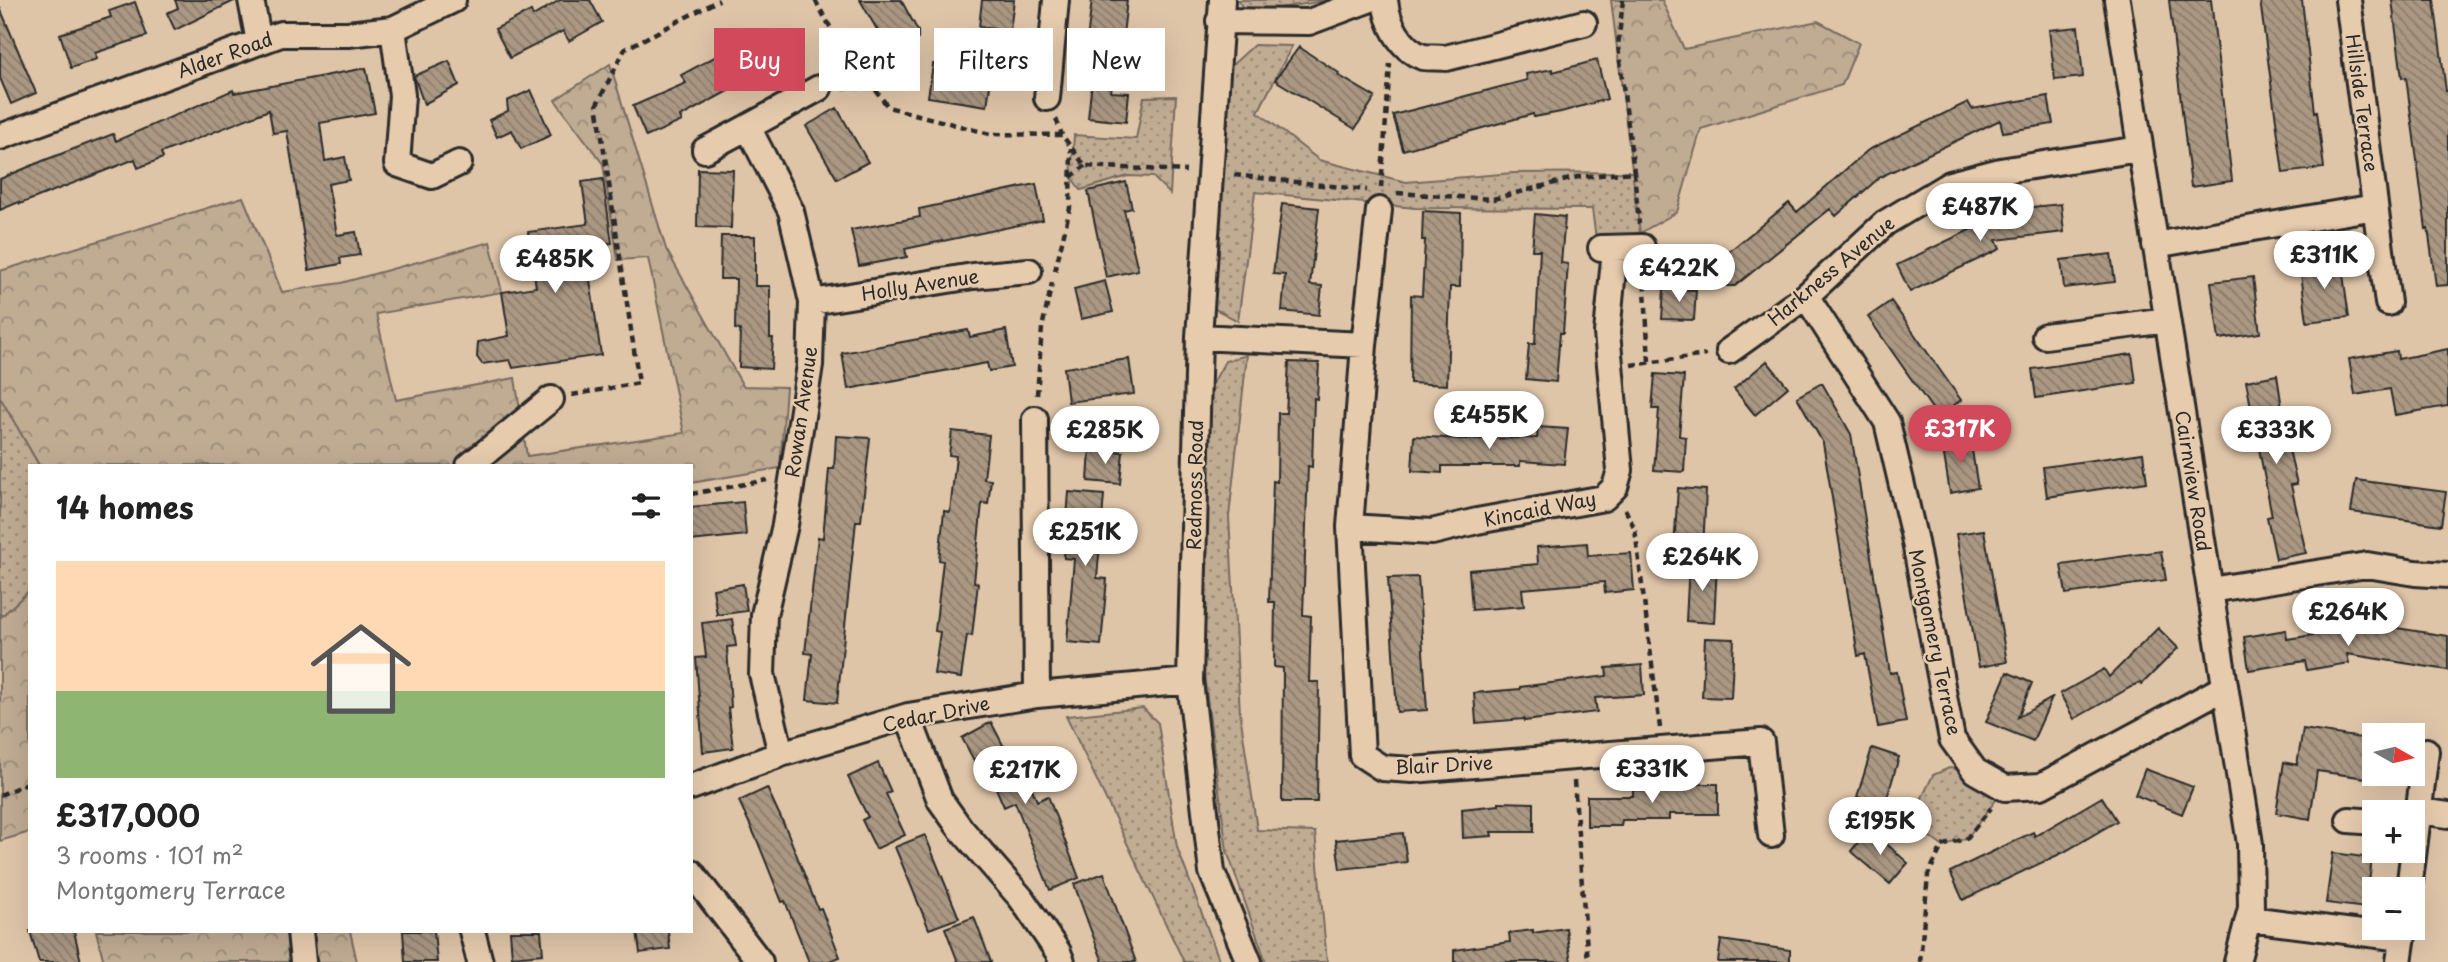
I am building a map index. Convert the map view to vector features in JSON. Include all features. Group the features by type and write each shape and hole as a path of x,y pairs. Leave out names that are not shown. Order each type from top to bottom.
{"street":[{"path":"251,0 259,43"},
{"name":"Alder Road","path":"0,137 281,34 348,34 393,29 453,0"},
{"path":"1047,98 1056,0"},
{"path":"1220,10 1309,22 1368,0"},
{"path":"1385,0 1386,14 1393,28 1405,45 1423,57 1446,58 1584,23"},
{"name":"Cairnview Road","path":"2117,0 2250,844 2252,908 2237,962"},
{"name":"Hillside Terrace","path":"2348,0 2388,303"},
{"name":"Redmoss Road","path":"1220,10 1199,337 1190,681 1212,872 1249,962"},
{"path":"393,29 402,95 397,164 432,176 459,163"},
{"path":"705,150 819,88"},
{"name":"Rowan Avenue","path":"748,127 791,211 812,302 810,365 785,525 764,615 762,674 781,754"},
{"name":"Harkness Avenue","path":"1729,351 1806,296 1885,223 1950,184 2000,171 2140,149"},
{"name":"Blair Drive","path":"1386,202 1364,345 1350,527 1362,755 1382,768 1412,770 1761,742 1771,835"},
{"path":"2155,245 2375,207"},
{"name":"Kincaid Way","path":"1350,527 1432,532 1604,498 1615,487 1619,470 1607,333 1608,249 1642,247"},
{"name":"Holly Avenue","path":"812,302 973,276 1029,271"},
{"name":"Montgomery Terrace","path":"1806,296 1887,422 1914,537 1952,739 1975,772 2005,788"},
{"path":"2045,336 2167,320"},
{"path":"1199,337 1364,345"},
{"path":"471,464 551,399"},
{"path":"1035,419 1037,695"},
{"path":"2210,590 2367,565 2448,575"},
{"name":"Cedar Drive","path":"693,786 781,754 908,716 1037,695 1190,681"},
{"path":"2005,788 2041,786 2225,687"},
{"path":"908,716 940,800 960,828 1021,898 1062,962"},
{"path":"2425,819 2448,815"},
{"path":"2349,820 2362,821"},
{"path":"693,876 760,962"},
{"path":"2249,919 2402,942"},
{"path":"300,933 303,962"},
{"path":"473,933 480,962"}],"path":[{"path":"551,399 639,383 597,104 625,49 719,0"},
{"path":"815,0 831,28"},
{"path":"1623,0 1618,46 1642,247 1649,362"},
{"path":"1070,177 1086,166 1209,172 1381,192 1393,28"},
{"path":"876,91 888,107 990,134 1062,135 1086,166"},
{"path":"1035,419 1041,328 1070,208 1072,148"},
{"path":"1386,202 1493,199 1578,177 1634,172"},
{"path":"1609,367 1729,351"},
{"path":"693,494 792,475"},
{"path":"1615,487 1634,529 1662,750"},
{"path":"1572,757 1588,962"},
{"path":"0,795 28,783"},
{"path":"1920,962 1928,875 1942,846 1967,838 2005,788"}],"green space":[{"path":"1238,0 1331,0 1246,13"},
{"path":"1611,0 1662,0 1684,49 1818,21 1859,43 1842,85 1701,129 1677,212 1640,233"},
{"path":"1254,45 1292,46 1258,112 1319,160 1406,182 1513,173 1634,172 1640,233 1596,239 1592,209 1415,208 1255,192 1238,321 1213,308 1231,66"},
{"path":"610,64 666,249 743,386 786,387 780,468 693,483 693,464 38,464 0,397 0,271 243,197 282,292 341,283 490,242 502,292 376,314 396,400 515,378 527,456 684,433 648,258 618,260 603,164 555,100"},
{"path":"1176,96 1170,194 1153,177 1128,176 1081,190 1071,177 1074,135 1136,139 1144,97"},
{"path":"1247,355 1229,517 1240,713 1257,830 1315,832 1327,962 1266,962 1227,851 1199,636 1212,385 1225,361"},
{"path":"0,397 38,464 28,464 28,592 0,618"},
{"path":"28,592 28,833 0,841 0,618"},
{"path":"1143,708 1158,723 1177,847 1220,962 1184,962 1066,716"},
{"path":"1949,768 1975,771 2005,788 1967,838 1942,846 1917,827 1917,808 1933,775"},
{"path":"97,933 350,933 357,962 104,962"}],"building":[{"path":"175,0 236,0 175,30 167,13 178,8"},
{"path":"560,0 590,0 602,22 569,41 563,31 510,58 495,29 531,11 533,16"},
{"path":"860,0 901,0 916,28 876,28"},
{"path":"982,0 1014,0 1010,28 979,27"},
{"path":"1092,0 1127,0 1124,28 1088,28"},
{"path":"2169,0 2211,0 2232,181 2191,187"},
{"path":"2260,0 2302,0 2324,168 2283,173"},
{"path":"2392,0 2434,0 2448,91 2448,285 2436,286 2406,77 2402,78"},
{"path":"135,2 147,36 95,53 97,59 71,68 60,34 111,17 109,11"},
{"path":"0,8 36,93 11,104 0,78"},
{"path":"2078,27 2083,77 2055,80 2049,30"},
{"path":"1299,47 1375,97 1355,129 1275,80"},
{"path":"714,57 714,91 728,91 680,117 682,121 646,137 633,106 686,83 681,75"},
{"path":"1597,60 1607,99 1561,112 1534,117 1533,114 1403,150 1393,115 1527,80 1526,74 1553,69 1553,72"},
{"path":"449,61 459,85 424,104 414,76"},
{"path":"933,64 934,91 989,91 987,106 928,97"},
{"path":"366,68 375,113 320,123 325,161 345,157 349,180 328,184 337,235 356,232 360,255 340,258 341,264 309,270 287,131 273,133 269,110 161,153 163,158 138,168 135,159 0,210 0,179 45,160 113,134 116,141 233,90 234,93"},
{"path":"531,90 551,135 521,149 512,130 497,137 489,120 508,111 507,101"},
{"path":"1091,91 1129,93 1126,122 1088,118"},
{"path":"2048,96 2053,124 2003,132 2000,120 1880,177 1836,216 1830,209 1735,286 1727,286 1711,266 1789,203 1797,212 1868,150 1968,102 1972,109"},
{"path":"837,108 868,162 837,179 806,126"},
{"path":"698,169 733,170 731,228 697,227"},
{"path":"603,179 612,243 585,246 601,355 513,368 510,360 482,364 477,357 478,342 509,336 502,292 536,287 528,232 588,224 582,182"},
{"path":"1126,182 1132,208 1124,210 1138,270 1106,277 1088,191"},
{"path":"1036,184 1043,220 905,249 907,257 859,266 851,230 920,217 919,209"},
{"path":"1282,204 1319,208 1310,285 1322,286 1319,315 1282,311 1285,275 1273,274"},
{"path":"2061,204 2064,232 1996,240 2000,249 1910,292 1897,265 2013,209"},
{"path":"1423,211 1461,213 1460,287 1450,287 1447,385 1410,383 1411,295 1422,296 1425,240 1422,240"},
{"path":"1535,214 1565,217 1561,263 1568,264 1556,382 1526,379 1529,344 1535,344 1540,250 1532,250"},
{"path":"721,236 755,236 755,286 770,286 770,338 773,338 771,369 739,367 740,330 735,329 736,279 720,279"},
{"path":"2111,254 2115,282 2064,288 2061,260"},
{"path":"2341,260 2349,317 2307,322 2300,265"},
{"path":"2253,277 2260,333 2219,339 2211,282"},
{"path":"1105,281 1113,312 1081,319 1074,289"},
{"path":"1664,289 1696,290 1694,320 1662,319"},
{"path":"1891,301 1961,400 1938,417 1868,317"},
{"path":"968,330 970,337 1006,330 1012,367 989,371 987,363 848,389 842,353"},
{"path":"2448,349 2448,406 2395,415 2390,389 2355,395 2349,359 2397,351 2398,359"},
{"path":"2132,354 2136,383 2036,398 2032,369"},
{"path":"1129,359 1134,394 1068,402 1064,368"},
{"path":"1767,361 1788,387 1755,415 1734,389"},
{"path":"1289,362 1319,363 1317,399 1314,398 1312,467 1308,466 1303,615 1311,616 1309,682 1319,682 1317,802 1282,802 1283,668 1274,667 1275,602 1269,602 1273,481 1277,482 1278,413 1286,413"},
{"path":"1655,374 1684,376 1679,436 1686,437 1684,472 1654,470 1659,409 1652,409"},
{"path":"2277,375 2297,484 2291,485 2306,553 2276,559 2267,517 2272,516 2246,381"},
{"path":"1822,383 1851,434 1890,673 1897,672 1906,722 1878,727 1865,654 1858,656 1823,443 1797,397"},
{"path":"1538,427 1568,429 1564,464 1520,461 1520,466 1442,466 1442,473 1412,471 1414,436 1462,439 1537,438"},
{"path":"952,431 989,435 984,479 991,480 988,504 982,503 972,636 967,635 961,678 934,674 940,632 935,631 943,561 939,560 944,511 950,512 956,456 949,455"},
{"path":"836,436 870,438 861,521 856,521 837,703 807,700 812,654 805,653 818,537 823,538 829,469 834,469"},
{"path":"1970,438 1978,488 1950,493 1942,442"},
{"path":"1090,449 1123,452 1120,484 1088,481"},
{"path":"2143,453 2147,482 2047,497 2043,467"},
{"path":"2356,480 2446,492 2441,525 2351,512"},
{"path":"1678,488 1706,490 1703,549 1674,547"},
{"path":"1069,492 1104,495 1097,578 1107,579 1101,645 1067,642 1074,559 1064,558"},
{"path":"743,502 746,535 693,541 693,507"},
{"path":"1984,530 2007,662 1979,667 1956,534"},
{"path":"1587,543 1588,556 1631,553 1634,590 1605,593 1604,582 1522,589 1524,606 1472,610 1469,570 1538,564 1537,547"},
{"path":"2161,551 2166,580 2066,594 2061,565"},
{"path":"1689,563 1717,564 1714,623 1686,621"},
{"path":"1418,577 1427,710 1397,712 1388,578"},
{"path":"743,584 747,611 717,615 713,589"},
{"path":"732,619 736,646 727,647 731,707 728,708 733,748 703,752 696,658 706,657 702,623"},
{"path":"2378,625 2448,636 2448,670 2347,654 2349,663 2307,670 2305,661 2249,670 2244,637 2286,630 2287,639"},
{"path":"2158,628 2178,648 2142,684 2140,682 2074,719 2060,694 2104,669 2109,677"},
{"path":"1705,638 1734,639 1731,698 1702,697"},
{"path":"1642,665 1644,695 1595,698 1597,712 1524,721 1476,723 1474,693 1607,676 1606,668"},
{"path":"2007,672 2032,683 2018,717 2052,698 2033,741 1986,722"},
{"path":"991,722 1015,768 1022,765 1037,801 1048,796 1079,878 1050,890 1015,802 1004,807 985,762 977,766 962,738"},
{"path":"2303,729 2362,738 2362,777 2317,771 2310,819 2276,813 2284,762 2297,765"},
{"path":"1872,748 1899,757 1885,805 1857,797"},
{"path":"878,763 891,792 886,794 905,835 876,849 862,820 868,817 848,777"},
{"path":"2145,769 2193,787 2182,814 2135,795"},
{"path":"1683,784 1718,784 1718,814 1669,814 1669,820 1622,820 1621,826 1587,826 1587,796 1633,796 1633,790 1683,790"},
{"path":"767,788 840,957 827,962 809,962 785,901 782,902 739,801"},
{"path":"2102,797 2117,821 2064,852 1963,900 1950,872 2033,832 2035,836"},
{"path":"1499,802 1534,803 1534,832 1491,832 1492,836 1463,838 1462,809 1499,805"},
{"path":"1870,829 1908,863 1890,884 1851,851"},
{"path":"1403,833 1407,862 1340,869 1336,840"},
{"path":"925,835 959,918 929,929 895,847"},
{"path":"2333,853 2362,857 2362,863 2371,863 2370,877 2362,877 2362,908 2326,903"},
{"path":"1104,873 1136,962 1103,962 1074,884"},
{"path":"974,917 991,962 958,962 945,928"},
{"path":"1566,928 1571,962 1454,962 1454,950 1510,942 1509,933"},
{"path":"31,933 74,933 81,962 39,962"},
{"path":"403,933 434,933 437,962 405,962"},
{"path":"510,933 541,933 543,954 512,957"},
{"path":"637,933 668,933 670,949 640,953"},
{"path":"1721,940 1790,950 1790,962 1718,962"}]}
